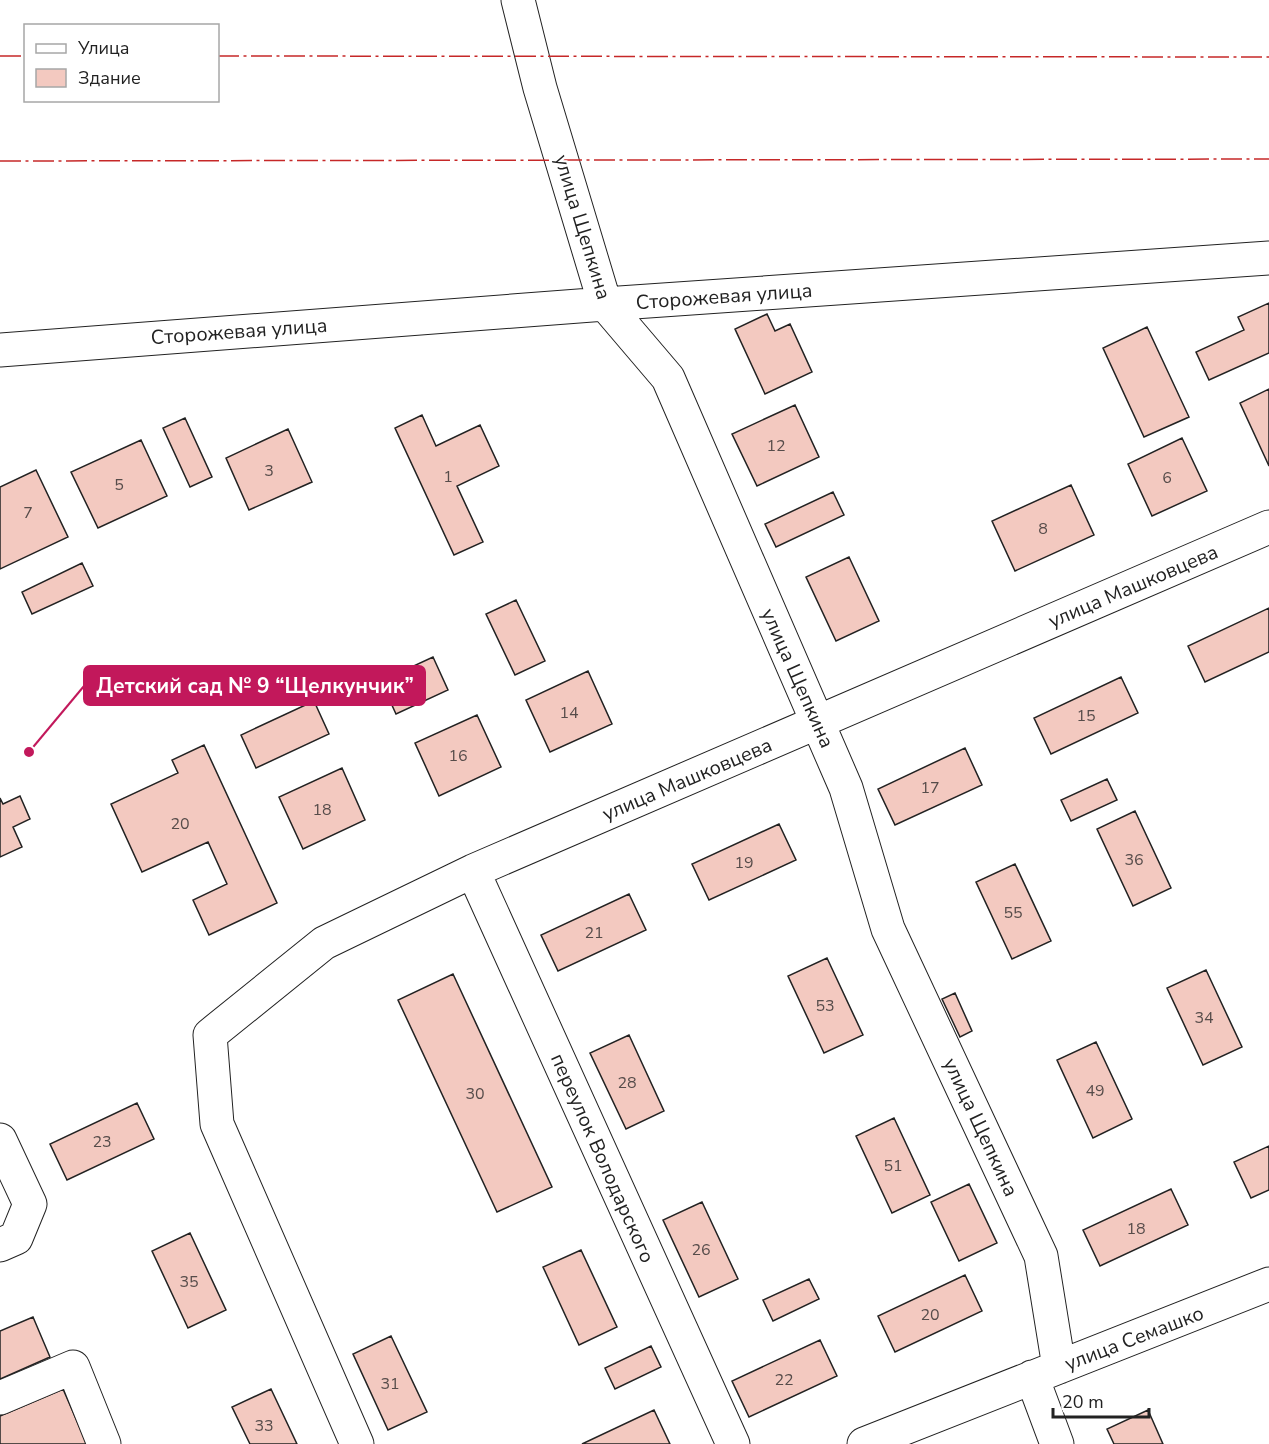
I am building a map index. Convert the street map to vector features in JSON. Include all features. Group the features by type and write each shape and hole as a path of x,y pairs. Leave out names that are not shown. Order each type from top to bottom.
{"street":[{"name":"улица Щепкина","path":"518,0 540,88 605,304 668,378 846,788 888,929 1041,1256 1045,1372 1057,1444"},
{"name":"Сторожевая улица","path":"0,350 605,304 1269,258"},
{"name":"улица Машковцева","path":"357,1444 217,1124 210,1035 324,943 473,871 1269,527"},
{"name":"переулок Володарского","path":"473,871 733,1444"},
{"path":"0,1140 30,1204 16,1238 0,1245"},
{"name":"улица Семашко","path":"864,1444 1269,1284"},
{"path":"0,1398 73,1366 104,1444"}],"building":[{"path":"1269,303 1269,353 1209,380 1196,352 1244,330 1238,317"},
{"path":"767,314 775,331 790,324 812,372 765,394 735,329"},
{"path":"1147,327 1189,417 1144,437 1103,348"},
{"path":"1269,389 1269,466 1240,403"},
{"path":"795,405 819,457 757,486 732,434"},
{"path":"422,415 436,446 480,425 499,466 457,486 483,542 454,555 395,428"},
{"path":"185,418 212,477 190,487 163,428"},
{"path":"288,429 312,482 249,510 226,458"},
{"path":"1182,438 1207,491 1152,516 1128,464"},
{"path":"141,440 167,496 98,528 71,472"},
{"path":"36,470 68,537 0,569 0,487"},
{"path":"1071,485 1094,535 1015,571 992,521"},
{"path":"833,492 844,515 776,547 765,524"},
{"path":"849,557 879,621 836,641 806,577"},
{"path":"82,563 93,586 32,614 22,592"},
{"path":"516,600 545,661 515,675 486,614"},
{"path":"1269,608 1269,652 1205,682 1188,646"},
{"path":"433,657 448,690 396,714 381,681"},
{"path":"588,671 612,724 550,752 526,700"},
{"path":"1121,677 1138,713 1051,754 1034,718"},
{"path":"314,701 329,734 256,768 241,735"},
{"path":"477,715 501,767 439,796 415,743"},
{"path":"204,745 277,903 209,935 193,900 227,884 208,842 142,872 111,804 178,773 172,760"},
{"path":"965,748 982,785 895,825 878,789"},
{"path":"342,768 365,820 303,849 279,797"},
{"path":"1107,779 1117,800 1071,821 1061,800"},
{"path":"20,796 30,819 13,827 22,847 0,857 0,798 3,804"},
{"path":"1135,811 1171,888 1133,906 1097,829"},
{"path":"779,824 796,860 709,900 692,864"},
{"path":"1015,864 1051,941 1012,959 976,882"},
{"path":"629,894 646,930 558,971 541,935"},
{"path":"827,958 863,1035 824,1053 788,976"},
{"path":"1206,970 1242,1047 1203,1065 1167,988"},
{"path":"453,974 552,1187 497,1212 398,1000"},
{"path":"955,993 972,1031 960,1037 942,999"},
{"path":"629,1035 664,1111 626,1129 590,1053"},
{"path":"1096,1042 1132,1119 1093,1138 1057,1060"},
{"path":"137,1103 154,1139 67,1180 50,1144"},
{"path":"894,1118 930,1195 892,1213 856,1136"},
{"path":"1269,1146 1269,1190 1251,1198 1234,1162"},
{"path":"969,1184 997,1243 959,1261 931,1202"},
{"path":"1171,1189 1188,1225 1100,1266 1083,1230"},
{"path":"702,1202 738,1279 699,1297 663,1220"},
{"path":"190,1233 226,1310 188,1328 152,1251"},
{"path":"581,1250 617,1327 579,1345 543,1267"},
{"path":"965,1275 982,1311 895,1352 878,1316"},
{"path":"809,1279 819,1299 773,1321 763,1300"},
{"path":"33,1317 50,1357 0,1379 0,1331"},
{"path":"391,1336 427,1412 388,1430 353,1354"},
{"path":"820,1340 837,1376 749,1417 732,1381"},
{"path":"651,1346 661,1367 615,1389 605,1368"},
{"path":"63,1389 87,1444 0,1444 0,1416"},
{"path":"271,1389 297,1444 250,1444 232,1407"},
{"path":"654,1410 670,1444 582,1444"},
{"path":"1148,1410 1163,1444 1114,1444 1107,1429"}],"power":[{"path":"0,56 24,56"},
{"path":"219,56 1269,57"},
{"path":"0,161 1269,159"}],"place":[{"name":"Детский сад № 9 “Щелкунчик”","path":"29,752"}]}
